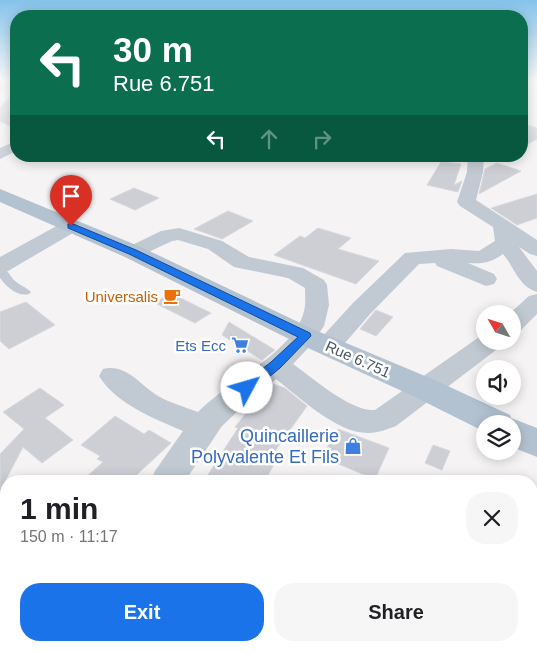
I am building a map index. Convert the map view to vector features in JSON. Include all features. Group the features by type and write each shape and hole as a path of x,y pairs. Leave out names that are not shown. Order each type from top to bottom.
{"main road":[{"name":"Rue 6.751","path":"0,195 133,252 479,415"},
{"path":"521,435 537,443"}],"street":[{"path":"476,162 475,172 466,202 521,238"},
{"path":"0,267 71,226"},
{"path":"133,252 168,235 180,234 216,245 236,259 251,266 300,274 316,285 317,340"},
{"path":"171,475 218,410 276,365 317,340 362,308 413,258 450,255 483,258 521,238"},
{"path":"521,238 516,256 520,265 537,285"},
{"path":"433,256 486,279"},
{"path":"521,316 537,302"},
{"path":"276,365 341,411 358,420 375,422 385,418 479,350"},
{"path":"113,376 148,404 204,427"}],"lane":[{"path":"0,267 8,281 25,292"}],"building":[{"path":"0,112 10,112 10,126 0,121"},
{"path":"528,125 537,128 537,139 528,144"},
{"path":"441,162 461,164 454,185 462,181 458,192 427,185"},
{"path":"497,163 521,171 479,194 485,169"},
{"path":"134,188 159,198 135,210 110,199"},
{"path":"537,194 537,218 517,225 491,208"},
{"path":"228,211 253,221 222,239 194,229"},
{"path":"318,228 351,238 338,249 379,261 356,284 274,255 300,236 305,238"},
{"path":"170,293 211,313 195,323 155,303"},
{"path":"26,302 55,325 9,349 0,341 0,312"},
{"path":"376,310 393,317 376,336 360,329"},
{"path":"229,322 275,350 262,360 222,335"},
{"path":"273,384 285,388 307,406 275,451 280,453 268,475 208,475 238,428 235,427 262,393"},
{"path":"40,388 64,405 45,418 73,440 42,463 23,447 8,475 0,475 0,454 24,429 3,412"},
{"path":"115,416 144,434 149,430 171,443 136,475 89,475 103,462 97,459 100,456 81,445"},
{"path":"338,429 389,448 377,475 365,475 321,457"},
{"path":"433,445 450,451 442,470 425,463"}],"place":[{"name":"Universalis","path":"172,296"},
{"name":"Ets Ecc","path":"240,345"},
{"name":"Quincaillerie Polyvalente Et Fils","path":"353,446"}],"route":[{"path":"71,226 133,252 306,336 276,365 247,388"}]}
